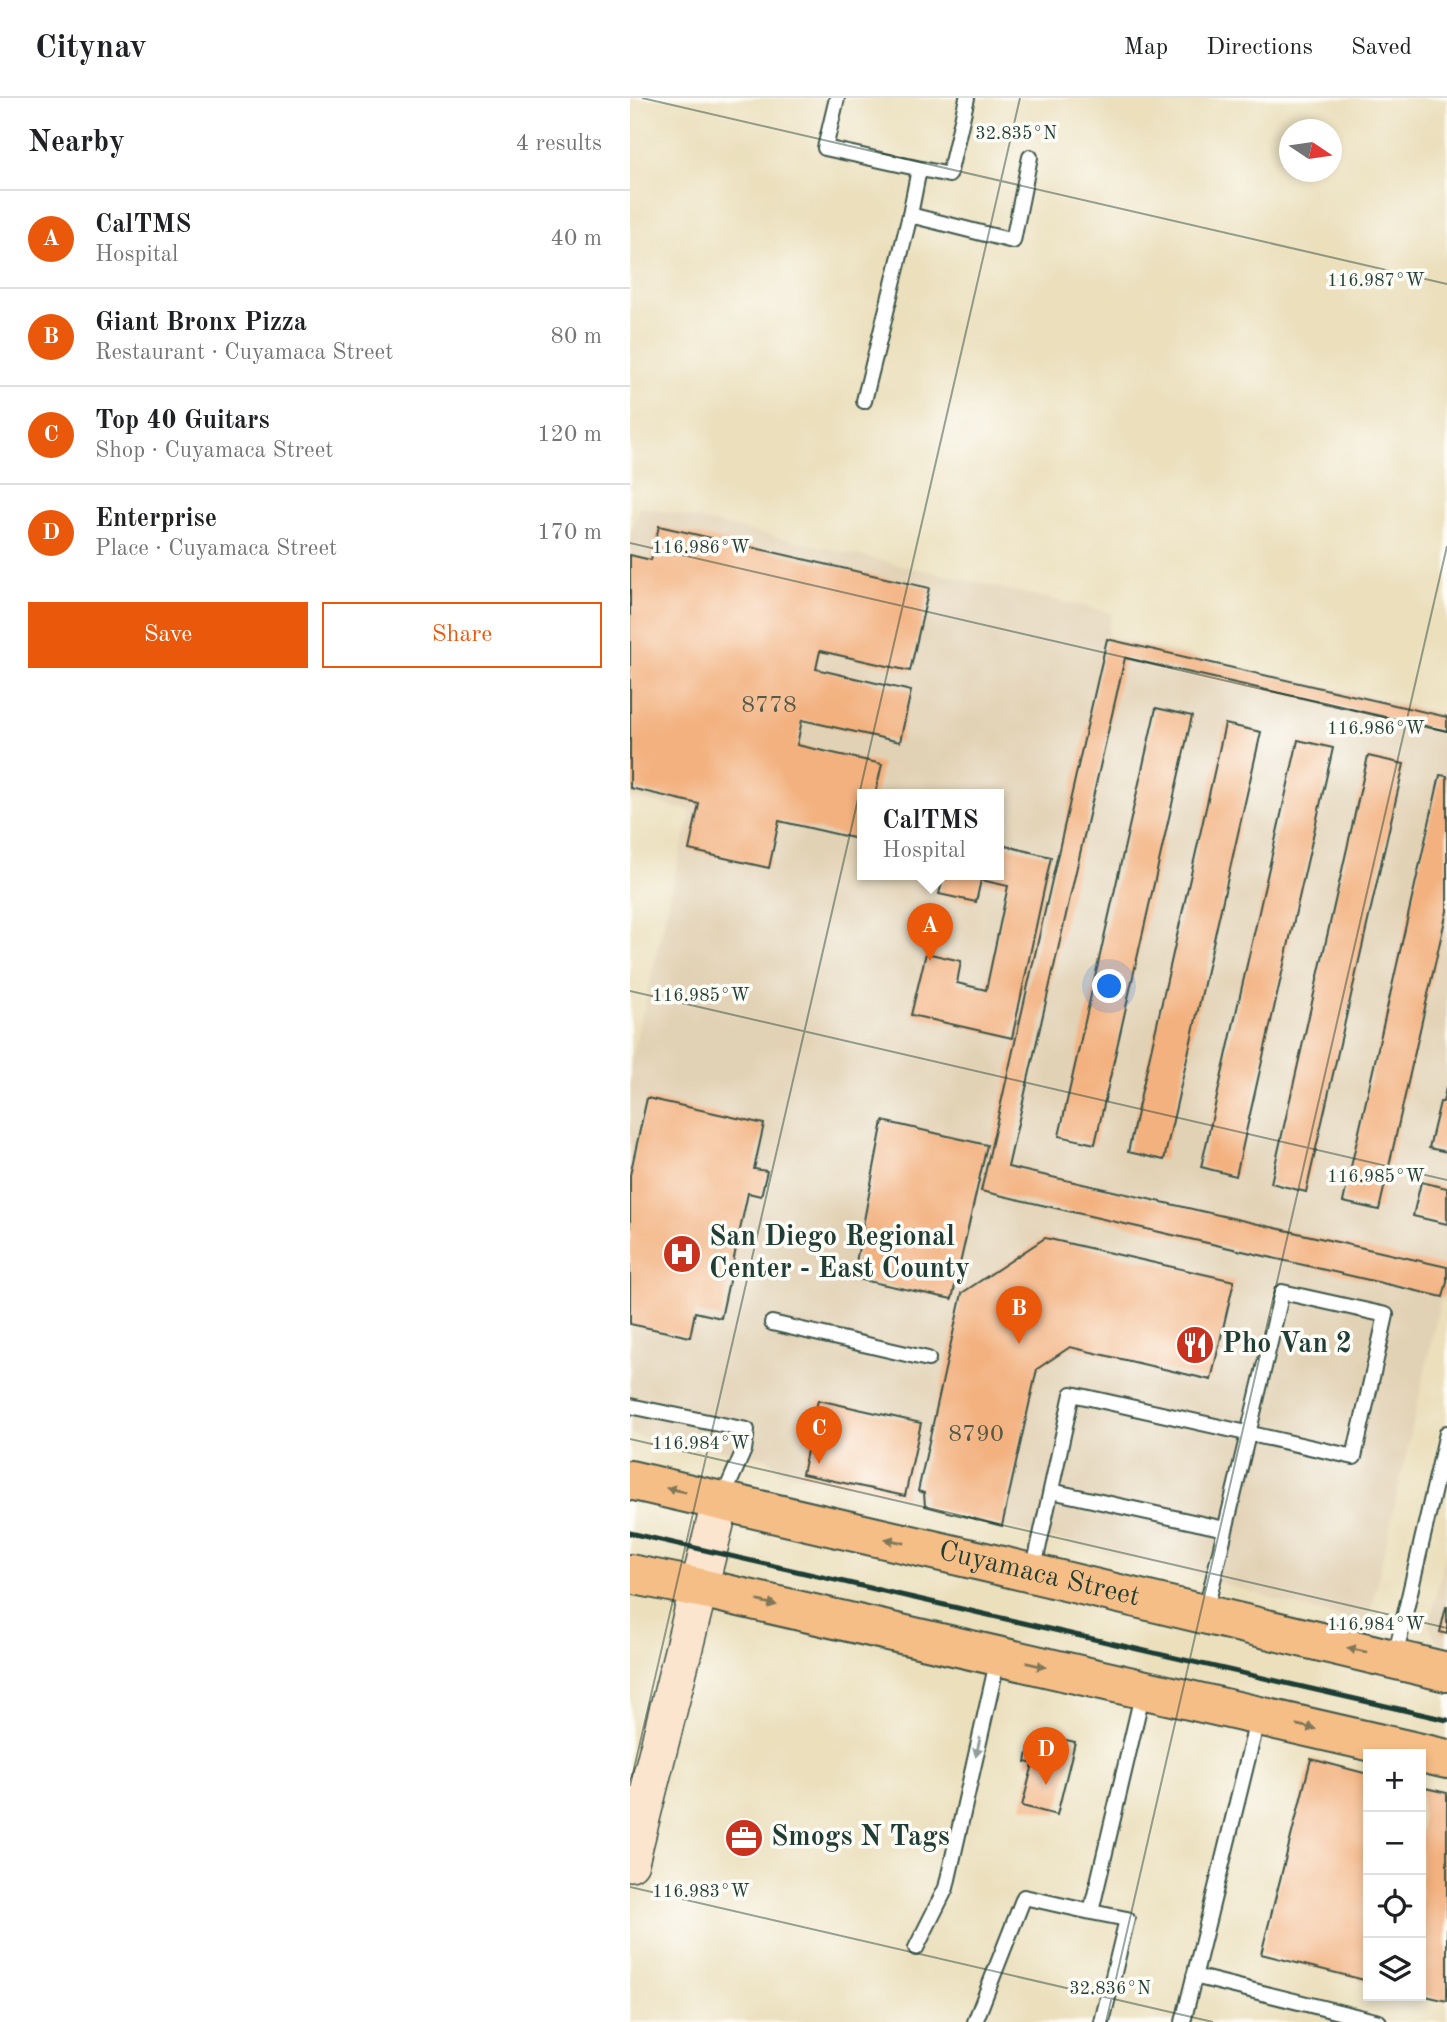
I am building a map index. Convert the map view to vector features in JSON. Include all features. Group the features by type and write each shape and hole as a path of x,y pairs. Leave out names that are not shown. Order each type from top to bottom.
{"main road":[{"name":"Cuyamaca Street","path":"630,1480 1447,1672"},
{"path":"630,1574 1447,1759"}],"street":[{"path":"630,1862 721,1500"}],"lane":[{"path":"837,98 825,148 949,175 967,98"},
{"path":"910,215 1013,241 1030,157"},
{"path":"864,401 919,169"},
{"path":"1033,1573 1072,1394 1248,1434 1354,1457 1386,1315 1282,1292 1248,1434 1225,1529 1205,1614"},
{"path":"772,1323 928,1359"},
{"path":"630,1406 747,1430 744,1450 721,1500"},
{"path":"1395,1659 1447,1433"},
{"path":"1051,1491 1225,1529"},
{"path":"916,1948 946,1888 999,1657"},
{"path":"1091,1912 1144,1690"},
{"path":"1183,2022 1258,1716"},
{"path":"975,2022 1024,1897 1127,1919 1102,2022"},
{"path":"1194,1976 1379,2022"}],"shaded area":[{"path":"640,506 1112,613 1107,637 1447,714 1447,1300 1441,1299 1368,1623 1316,1612 1186,1572 780,1470 766,1458 630,1434 630,1065 692,811 630,797 630,534"},
{"path":"1447,1548 1447,1645 1437,1642 1429,1626"}],"building":[{"path":"659,526 929,588 910,671 820,651 816,669 911,691 900,742 802,720 797,745 882,764 876,789 857,789 857,839 779,821 769,868 689,850 699,804 630,788 630,555 651,560"},
{"path":"1107,639 1447,717 1447,731 1125,658 1008,1167 1447,1267 1443,1297 981,1191"},
{"path":"1156,708 1192,716 1095,1144 1059,1136"},
{"path":"1225,724 1261,732 1164,1160 1128,1152"},
{"path":"1298,740 1333,748 1236,1176 1201,1167"},
{"path":"1368,756 1404,764 1306,1192 1271,1183"},
{"path":"1440,775 1447,776 1447,911 1379,1210 1343,1202"},
{"path":"1004,845 1051,857 1012,1038 911,1015 926,953 961,961 957,983 986,990 1008,886 981,880 1004,880"},
{"path":"943,880 981,880 976,902 939,894"},
{"path":"1447,1089 1447,1152 1429,1148"},
{"name":"San Diego Regional Center - East County","path":"647,1098 764,1124 754,1169 767,1171 761,1196 748,1193 721,1318 695,1312 690,1337 630,1324 630,1175"},
{"path":"883,1121 987,1145 952,1299 853,1278"},
{"path":"1421,1182 1447,1188 1447,1224 1413,1216"},
{"path":"1045,1238 1234,1281 1211,1380 1070,1347 1037,1369 1002,1526 925,1506 924,1493 918,1491 962,1293"},
{"path":"818,1400 921,1423 905,1496 802,1474"},
{"path":"1447,1607 1447,1634 1440,1632"},
{"path":"1049,1736 1075,1742 1057,1815 1022,1806 1033,1764 1026,1762 1029,1747 1045,1751"},
{"path":"1311,1759 1363,1773 1363,1980 1261,1954"},
{"path":"1426,1788 1447,1793 1447,2001 1426,1996"}],"railway":[{"path":"630,1533 1447,1720"}],"place":[{"name":"CalTMS","path":"930,961"},
{"name":"San Diego Regional Center - East County","path":"682,1254"},
{"name":"Giant Bronx Pizza","path":"1019,1344"},
{"name":"Pho Van 2","path":"1195,1345"},
{"name":"Top 40 Guitars","path":"819,1464"},
{"name":"Enterprise","path":"1046,1785"},
{"name":"Smogs N Tags","path":"744,1838"}]}
